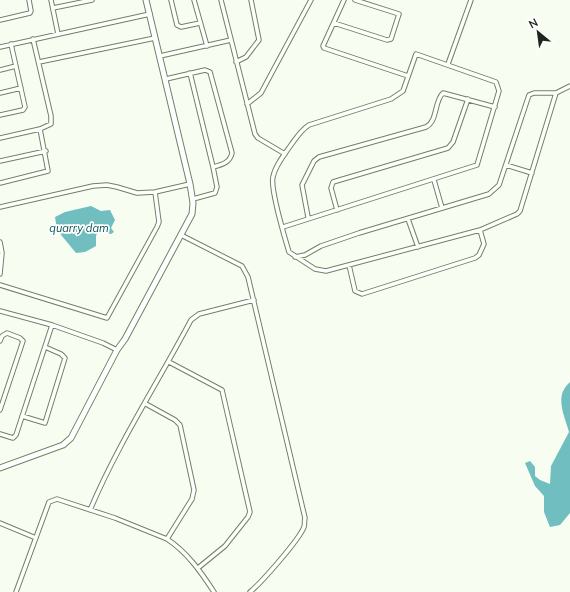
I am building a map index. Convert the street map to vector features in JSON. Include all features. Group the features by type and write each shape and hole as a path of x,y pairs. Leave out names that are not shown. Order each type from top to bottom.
{"street":[{"path":"0,20 30,13 29,0"},
{"path":"51,0 58,34"},
{"path":"53,8 92,0"},
{"path":"0,468 63,445 71,438 116,350 192,214 193,199 190,184 146,0"},
{"path":"172,0 177,26 181,27 200,23"},
{"path":"194,0 206,46"},
{"path":"221,0 256,136 285,154"},
{"path":"236,62 246,57 259,40 251,0"},
{"path":"247,104 261,93 311,0"},
{"path":"344,0 323,46 324,48 408,76"},
{"path":"334,23 387,40 391,39 399,14 355,0"},
{"path":"448,64 471,0"},
{"path":"0,47 150,14"},
{"path":"39,62 155,38"},
{"path":"0,138 40,129 48,126 51,120 34,39"},
{"path":"160,56 231,40"},
{"path":"0,115 24,109 11,44"},
{"path":"283,227 308,217 337,210 434,180 476,165 499,91 496,82 416,54 403,91 394,98 309,125 302,130 285,154 272,179 283,227 290,252 295,257 322,270 349,266 480,230 509,219 520,211 556,92"},
{"path":"0,70 16,66"},
{"path":"166,79 205,70 210,72 232,153 230,158 224,164 213,167"},
{"path":"190,73 217,187 215,193 193,199"},
{"path":"295,257 306,255 321,246 493,192 499,185 529,95 534,93 556,92 570,86"},
{"path":"0,93 21,88"},
{"path":"308,217 302,185 315,159 426,127 431,123 443,93 495,107"},
{"path":"337,210 331,188 333,182 448,148 453,142 468,99"},
{"path":"0,183 46,173 49,170 40,129"},
{"path":"0,162 46,151"},
{"path":"506,165 532,173"},
{"path":"434,180 442,208"},
{"path":"0,207 93,186 112,186 137,193 155,192 190,184"},
{"path":"0,285 107,318 157,227 158,222 155,192"},
{"path":"408,219 418,247"},
{"path":"349,266 355,291 362,294 475,258 479,255 484,244 480,230"},
{"path":"181,236 242,266 248,278 305,518 304,527 298,537 263,580 250,592"},
{"path":"0,242 2,253 0,274"},
{"path":"90,510 102,484 194,317 254,300"},
{"path":"0,311 52,325 103,343 116,350"},
{"path":"0,434 13,438 16,435 52,325"},
{"path":"0,341 2,336 7,333 20,338 23,341 0,410"},
{"path":"22,416 45,423 65,358 62,354 45,347"},
{"path":"169,362 222,390 250,512 248,517 225,546 198,568"},
{"path":"146,404 175,420 180,426 194,490 192,499 167,539"},
{"path":"16,592 49,502 57,499 167,539 198,568 214,592"},
{"path":"0,524 36,538"}],"water":[{"name":"quarry dam","path":"91,206 101,211 110,210 115,220 111,228 114,232 111,234 98,231 96,236 96,246 85,252 76,253 57,230 55,217 65,212"},
{"path":"570,382 570,513 560,525 550,527 544,512 544,496 535,486 525,463 530,461 535,467 535,476 550,484 551,466 569,432 561,399 565,387"}]}
